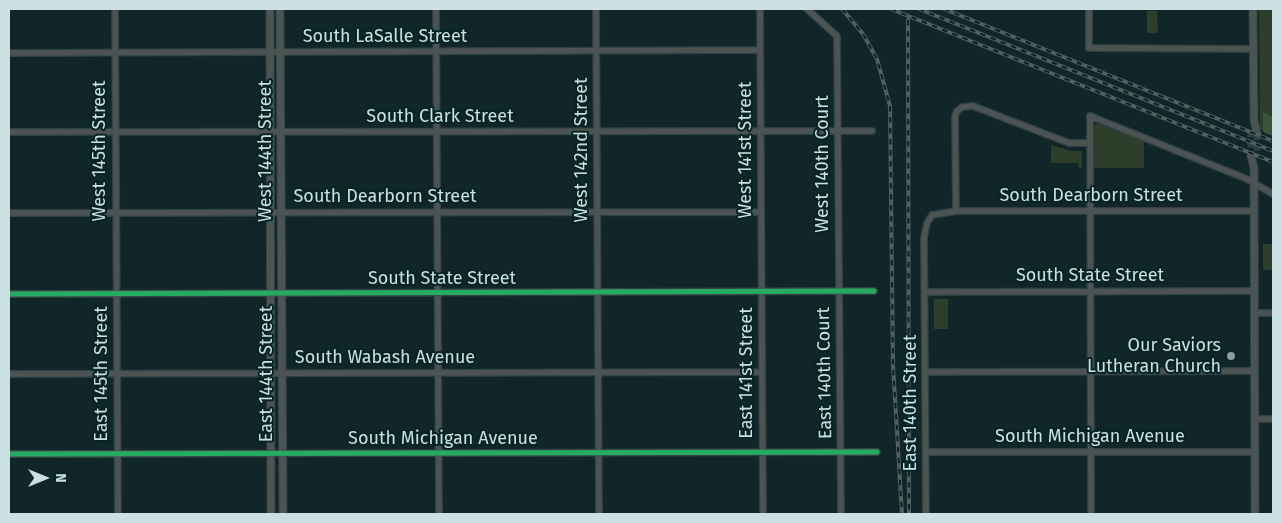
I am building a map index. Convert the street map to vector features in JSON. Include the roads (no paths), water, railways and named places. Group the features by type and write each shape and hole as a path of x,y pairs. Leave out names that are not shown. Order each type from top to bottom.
{"street":[{"name":"West 145th Street","path":"115,9 116,294"},
{"name":"West 144th Street","path":"270,9 271,293"},
{"name":"West 144th Street","path":"280,9 282,293"},
{"path":"436,9 438,514"},
{"name":"West 142nd Street","path":"596,9 599,514"},
{"name":"West 141st Street","path":"760,9 762,291"},
{"name":"West 140th Court","path":"807,9 837,36 839,291"},
{"path":"1089,9 1089,48 1254,49"},
{"path":"1253,9 1254,131"},
{"name":"South LaSalle Street","path":"9,53 760,50"},
{"path":"956,211 955,116 962,107 973,106 1069,143 1090,143"},
{"path":"1091,514 1090,116 1248,179 1273,194"},
{"name":"South Clark Street","path":"9,132 872,131"},
{"path":"1254,157 1255,514"},
{"name":"South Dearborn Street","path":"929,217 936,213 956,211 1254,211"},
{"name":"South Dearborn Street","path":"9,213 761,212"},
{"name":"East 140th Street","path":"926,514 924,238 929,217"},
{"name":"East 141st Street","path":"762,291 763,514"},
{"name":"East 140th Court","path":"839,291 841,514"},
{"name":"South State Street","path":"9,294 874,291"},
{"name":"South State Street","path":"925,292 1254,291"},
{"name":"East 144th Street","path":"271,293 271,514"},
{"name":"East 144th Street","path":"282,293 283,514"},
{"name":"East 145th Street","path":"116,294 118,514"},
{"path":"1254,313 1273,313"},
{"path":"926,372 1254,371"},
{"name":"South Wabash Avenue","path":"9,374 762,372"},
{"path":"1255,419 1273,419"},
{"name":"South Michigan Avenue","path":"9,454 877,452"},
{"name":"South Michigan Avenue","path":"926,452 1255,452"}],"tunnel":[{"path":"1251,130 1251,156"},
{"path":"1257,133 1257,158"}],"railway":[{"path":"842,9 863,34 877,59 890,106 893,365 902,514"},
{"path":"891,9 1273,162"},
{"path":"919,9 1273,151"},
{"path":"944,9 1273,141"},
{"path":"908,20 909,514"}],"place":[{"name":"Our Saviors Lutheran Church","path":"1231,356"}]}
